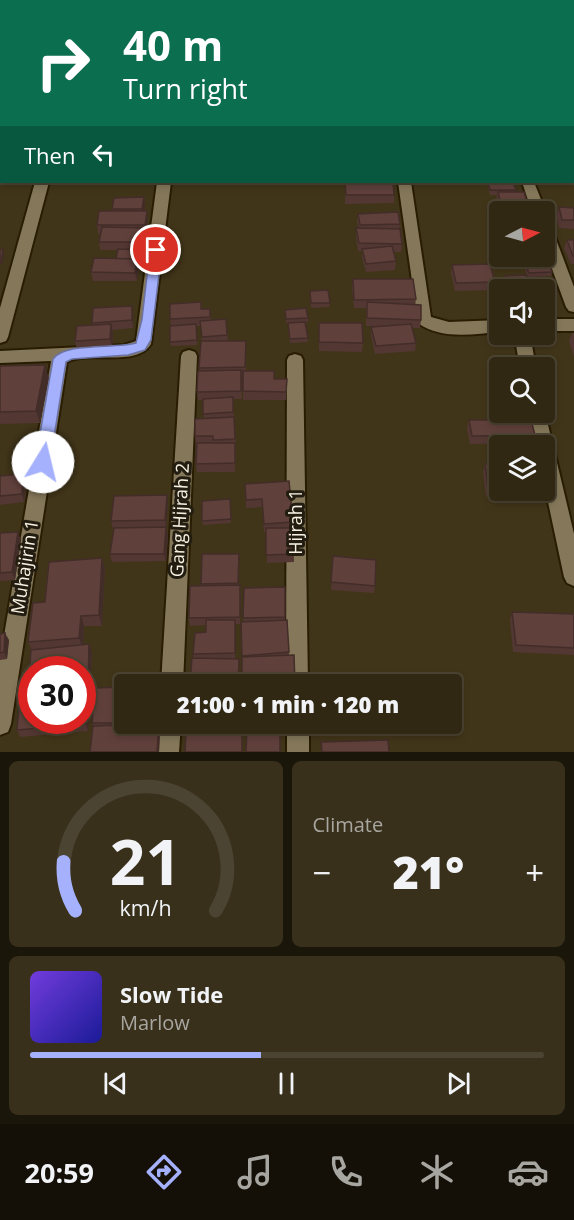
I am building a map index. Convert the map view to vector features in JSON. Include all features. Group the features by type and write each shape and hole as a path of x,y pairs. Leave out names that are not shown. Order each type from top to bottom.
{"street":[{"path":"0,337 42,183"},
{"path":"0,357 128,350 142,344 148,319 164,183"},
{"path":"404,183 424,319 434,326 444,328 489,326"},
{"path":"528,183 535,201"},
{"path":"555,256 574,307"},
{"path":"555,325 574,325"},
{"name":"Muhajirin 1","path":"0,724 59,359 70,354"},
{"name":"Gang Hijrah 2","path":"173,674 189,356"},
{"name":"Hijrah 1","path":"295,360 297,674"},
{"path":"540,423 574,577"},
{"path":"168,752 169,734"},
{"path":"298,734 298,752"}],"building":[{"path":"345,183 393,183 394,195 346,195"},
{"path":"488,183 513,183 516,190 490,190"},
{"path":"498,192 524,192 527,201 500,201"},
{"path":"144,197 142,209 112,209 114,198"},
{"path":"559,207 574,208 574,220 562,220"},
{"path":"99,211 147,211 145,225 97,225"},
{"path":"398,212 400,224 360,225 358,214"},
{"path":"102,227 146,228 143,242 99,242"},
{"path":"356,228 400,229 402,244 359,243"},
{"path":"567,240 574,240 574,256 573,256"},
{"path":"392,246 396,261 366,264 362,249"},
{"path":"3,249 1,263 0,263 0,250"},
{"path":"118,249 147,250 145,261 116,259"},
{"path":"94,258 137,259 135,273 91,272"},
{"path":"489,264 494,279 489,279 489,282 456,283 452,265"},
{"path":"527,267 550,267 552,272 529,273"},
{"path":"526,275 528,279 506,279 505,276"},
{"path":"353,279 413,279 416,299 354,300"},
{"path":"328,290 330,303 311,303 310,291"},
{"path":"201,302 201,309 210,309 210,317 170,319 170,304"},
{"path":"367,302 421,305 421,320 367,318"},
{"path":"132,306 132,320 92,323 93,308"},
{"path":"306,308 308,318 286,319 285,310"},
{"path":"226,319 227,335 202,337 200,321"},
{"path":"305,322 308,338 290,339 288,323"},
{"path":"319,323 362,323 363,343 319,342"},
{"path":"111,324 110,339 75,341 77,326"},
{"path":"196,324 197,340 170,342 170,326"},
{"path":"411,324 416,343 376,346 371,327"},
{"path":"201,341 246,341 245,367 199,368"},
{"path":"45,365 36,411 0,412 0,366"},
{"path":"241,370 241,391 197,392 198,371"},
{"path":"243,371 274,371 274,379 287,379 286,392 243,391"},
{"path":"233,397 233,412 203,414 203,399"},
{"path":"234,417 235,439 213,440 213,436 195,436 195,419"},
{"path":"469,420 489,420 489,423 532,423 535,435 489,435 472,436"},
{"path":"197,443 235,443 235,463 196,464"},
{"path":"485,464 489,464 488,488"},
{"path":"23,474 22,494 0,496 0,476"},
{"path":"289,481 293,522 264,524 262,499 246,500 245,484"},
{"path":"167,495 165,520 111,521 114,496"},
{"path":"230,499 231,519 202,521 202,501"},
{"path":"166,527 164,554 110,554 114,528"},
{"path":"266,528 293,528 294,554 266,555"},
{"path":"18,532 12,572 0,573 0,533"},
{"path":"202,554 239,554 238,583 201,584"},
{"path":"333,556 376,560 375,586 331,582"},
{"path":"102,558 99,615 81,616 79,638 28,642 33,603 45,602 49,562"},
{"path":"240,585 240,617 189,618 190,586"},
{"path":"285,587 285,617 243,618 244,588"},
{"path":"512,612 574,614 574,648 516,645"},
{"path":"206,620 235,620 235,653 193,654 195,633 206,632"},
{"path":"287,620 289,652 242,656 241,622"},
{"path":"5,633 4,652 0,653 0,634"},
{"path":"89,644 89,656 31,656 31,650"},
{"path":"294,655 295,674 242,674 242,657"},
{"path":"192,658 239,659 238,674 191,674"},
{"path":"114,687 114,723 96,723 96,688"},
{"path":"114,725 114,734 158,734 157,752 90,752 92,734 96,734 96,726"},
{"path":"186,734 242,734 242,752 185,752"},
{"path":"247,734 280,734 280,752 246,752"},
{"path":"388,740 389,752 322,752 321,742"}],"route":[{"path":"43,462 59,359 70,354 140,347 144,340 148,319 156,250"}]}
